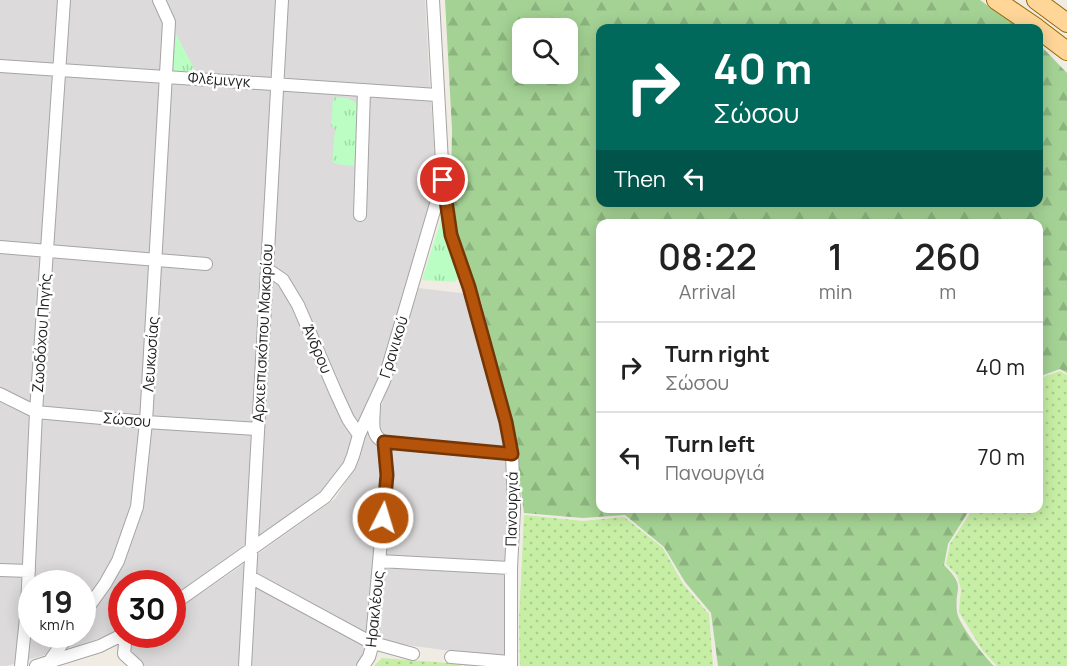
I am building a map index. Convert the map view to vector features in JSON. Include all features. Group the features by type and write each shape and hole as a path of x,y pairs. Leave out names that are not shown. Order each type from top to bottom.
{"main road":[{"path":"996,0 1031,24"},
{"path":"1036,0 1067,23"},
{"path":"1043,33 1067,51"}],"street":[{"name":"Ζωοδόχου Πηγής","path":"28,570 36,412 64,0"},
{"path":"159,0 169,22 165,77"},
{"name":"Αρχιεπισκόπου Μακαρίου","path":"245,666 282,0"},
{"name":"Γρανικού","path":"186,595 325,497 349,466 359,435 375,404 384,381 443,180 433,0"},
{"name":"Φλέμινγκ","path":"0,66 437,95"},
{"name":"Λευκωσίας","path":"96,597 118,561 137,507 146,422 165,77"},
{"path":"360,215 364,90"},
{"name":"Πανουργιά","path":"443,180 451,235 469,287 506,422 512,454 514,509 511,568 511,664"},
{"path":"0,247 206,264"},
{"name":"Άνδρου","path":"267,269 283,280 298,305 344,411 359,435"},
{"name":"Σώσου","path":"0,394 36,412 258,429"},
{"path":"375,404 373,429 375,436 384,442 512,454"},
{"name":"Ηρακλέους","path":"363,666 369,657 380,561 387,475 384,442"},
{"path":"380,561 511,568"},
{"path":"0,570 18,571"},
{"path":"249,577 370,642 413,654"},
{"path":"36,666 108,642"},
{"name":"Ζωοδόχου Πηγής","path":"21,666 23,648"},
{"path":"49,662 59,648"},
{"path":"124,648 124,654 137,666"},
{"path":"451,657 511,664"}],"shaded area":[{"path":"0,0 425,0 430,89 0,61"},
{"path":"0,72 431,101 437,185 374,397 347,456 329,485 231,559 186,588 186,570 108,570 108,635 96,639 96,570 18,570 18,648 69,648 0,666"},
{"path":"418,288 469,294 507,445 509,666 464,666 464,653 380,641 356,666 140,666 126,654 127,648 186,648 186,603 335,499 353,471 364,438 382,404"}],"green space":[{"path":"445,0 980,0 1013,24 596,24 596,207 1043,207 1043,48 1067,73 1067,373 1060,369 1043,375 1043,219 596,219 596,513 967,513 948,544 944,565 957,583 957,612 962,625 994,666 718,666 711,613 685,582 664,547 625,515 583,518 524,513 516,453 481,301 457,242 451,189 452,130"},
{"path":"176,34 197,74 171,73"},
{"path":"333,97 347,98 357,103 354,166 336,164 332,161 335,130 331,126"},
{"path":"441,220 445,241 459,277 455,282 422,280"},
{"path":"1060,371 1067,375 1067,666 997,666 983,651 959,612 961,589 957,575 946,564 950,544 970,513 1043,513 1043,377"},
{"path":"524,515 583,521 624,517 663,548 683,584 709,614 713,666 520,666 519,621"},
{"path":"382,658 461,664 461,666 374,666"}],"route":[{"path":"383,518 387,475 384,442 512,454 506,422 469,287 451,235 443,180"}]}
